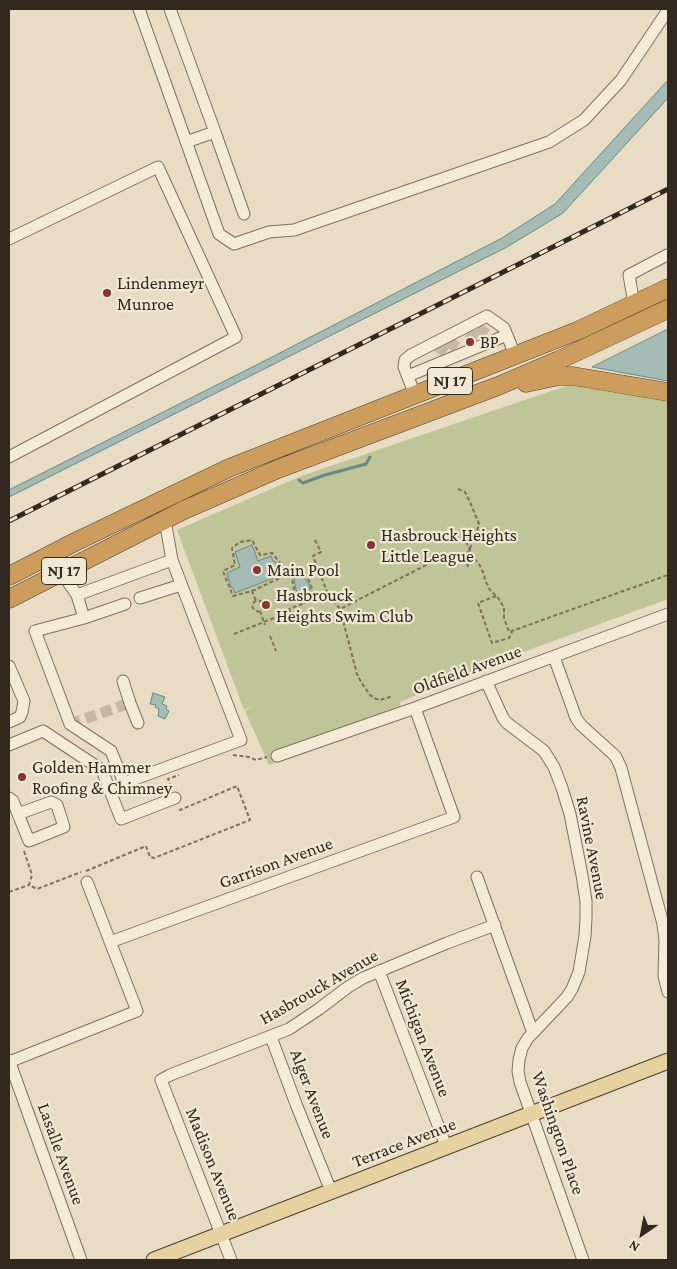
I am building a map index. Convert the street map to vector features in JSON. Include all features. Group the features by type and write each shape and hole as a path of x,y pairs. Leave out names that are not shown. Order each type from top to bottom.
{"highway":[{"name":"NJ 17","path":"9,576 83,538 229,468 577,331 668,288"},
{"name":"NJ 17","path":"9,599 165,520 278,469 498,386 668,309"},
{"path":"498,386 559,376 573,376 668,392"}],"main road":[{"name":"Terrace Avenue","path":"154,1260 668,1061"}],"street":[{"path":"139,9 219,234 234,244 269,232 294,230 549,142 584,120 621,80 668,10"},
{"path":"170,9 244,214"},
{"path":"186,142 215,132"},
{"path":"9,240 158,167 236,338 9,457"},
{"path":"634,304 629,275 668,256"},
{"path":"415,395 404,367 405,360 411,355 440,342 482,334 515,355"},
{"path":"408,376 456,353 482,334"},
{"path":"110,790 124,783 241,740 172,560 165,520"},
{"path":"77,595 172,560"},
{"path":"61,572 77,595 84,618"},
{"path":"140,598 181,585"},
{"path":"124,783 111,751 70,724 35,631 84,618 125,604"},
{"name":"Oldfield Avenue","path":"277,756 415,708 668,614"},
{"path":"554,657 576,718 581,725 612,752 621,768 663,924 665,940 664,976 668,992"},
{"path":"9,666 24,701 20,717 9,722"},
{"path":"123,681 138,723"},
{"name":"Ravine Avenue","path":"486,681 503,718 544,751 554,767 570,814 578,848 586,901 585,936 576,980 567,997 533,1033"},
{"name":"Garrison Avenue","path":"110,942 454,817 415,708"},
{"path":"9,744 42,731 102,770 121,819 175,798"},
{"path":"9,798 13,801 18,814"},
{"path":"477,877 533,1033"},
{"path":"9,1061 137,1011 87,882"},
{"name":"Hasbrouck Avenue","path":"161,1080 289,1029 363,978 495,925"},
{"name":"Michigan Avenue","path":"379,971 446,1146"},
{"name":"Washington Place","path":"533,1033 522,1048 518,1071 520,1082 583,1260"},
{"name":"Alger Avenue","path":"271,1037 331,1191"},
{"name":"Lasalle Avenue","path":"9,1061 80,1260"},
{"name":"Madison Avenue","path":"161,1080 231,1260"}],"path":[{"path":"458,489 465,492 478,524 466,558 468,567"},
{"path":"460,530 472,557 479,564 490,590 499,599 504,608 504,618 509,632 668,575"},
{"path":"252,540 260,555 272,553 281,564 282,577 252,591 233,596 223,571 235,565 232,548 240,542 252,540"},
{"path":"315,540 321,552 313,556 328,594 340,609 357,674 370,695 376,699 380,700 393,696"},
{"path":"340,609 442,557"},
{"path":"234,634 265,623 284,614 289,609 302,604 313,599 311,584 304,574 292,578 294,590 302,604"},
{"path":"252,591 256,601"},
{"path":"496,596 478,603 492,643 509,638 512,631"},
{"path":"256,601 252,608 260,612 265,623"},
{"path":"256,601 260,601 263,604 260,612"},
{"path":"289,609 294,621 313,614"},
{"path":"270,636 276,651"},
{"path":"232,755 258,760 269,756 277,756"},
{"path":"175,798 168,779 187,772"},
{"path":"9,892 29,885 37,889 146,846 150,855 154,858 250,820 237,786 180,810"},
{"path":"29,885 32,875"}],"green space":[{"path":"572,384 668,399 668,599 502,660 400,702 402,717 269,765 245,711 255,705 244,710 177,530 301,476"}],"water":[{"path":"668,80 668,98 563,213 507,247 9,497 9,490 502,238 555,204"},
{"path":"668,329 668,381 592,367"},
{"name":"Main Pool","path":"252,545 258,561 271,556 273,561 276,562 279,576 235,593 227,573 240,567 235,552"},
{"path":"302,575 309,584 311,598 303,601 296,590 294,578"},
{"path":"153,693 165,697 162,704 167,706 166,709 169,711 165,719 158,716 159,709 155,707 156,705 150,704"}],"waterway":[{"path":"299,480 303,483 366,464 370,457"}],"tunnel":[{"path":"478,328 488,335"},
{"path":"468,332 479,339"},
{"path":"448,341 459,349"},
{"path":"437,346 448,354"},
{"path":"70,724 130,703"}],"railway":[{"path":"9,521 668,189"}],"place":[{"name":"Lindenmeyr Munroe","path":"107,293"},
{"name":"BP","path":"470,342"},
{"name":"Hasbrouck Heights Little League","path":"371,545"},
{"name":"Main Pool","path":"257,570"},
{"name":"Hasbrouck Heights Swim Club","path":"266,605"},
{"name":"Golden Hammer Roofing & Chimney","path":"22,777"}]}
